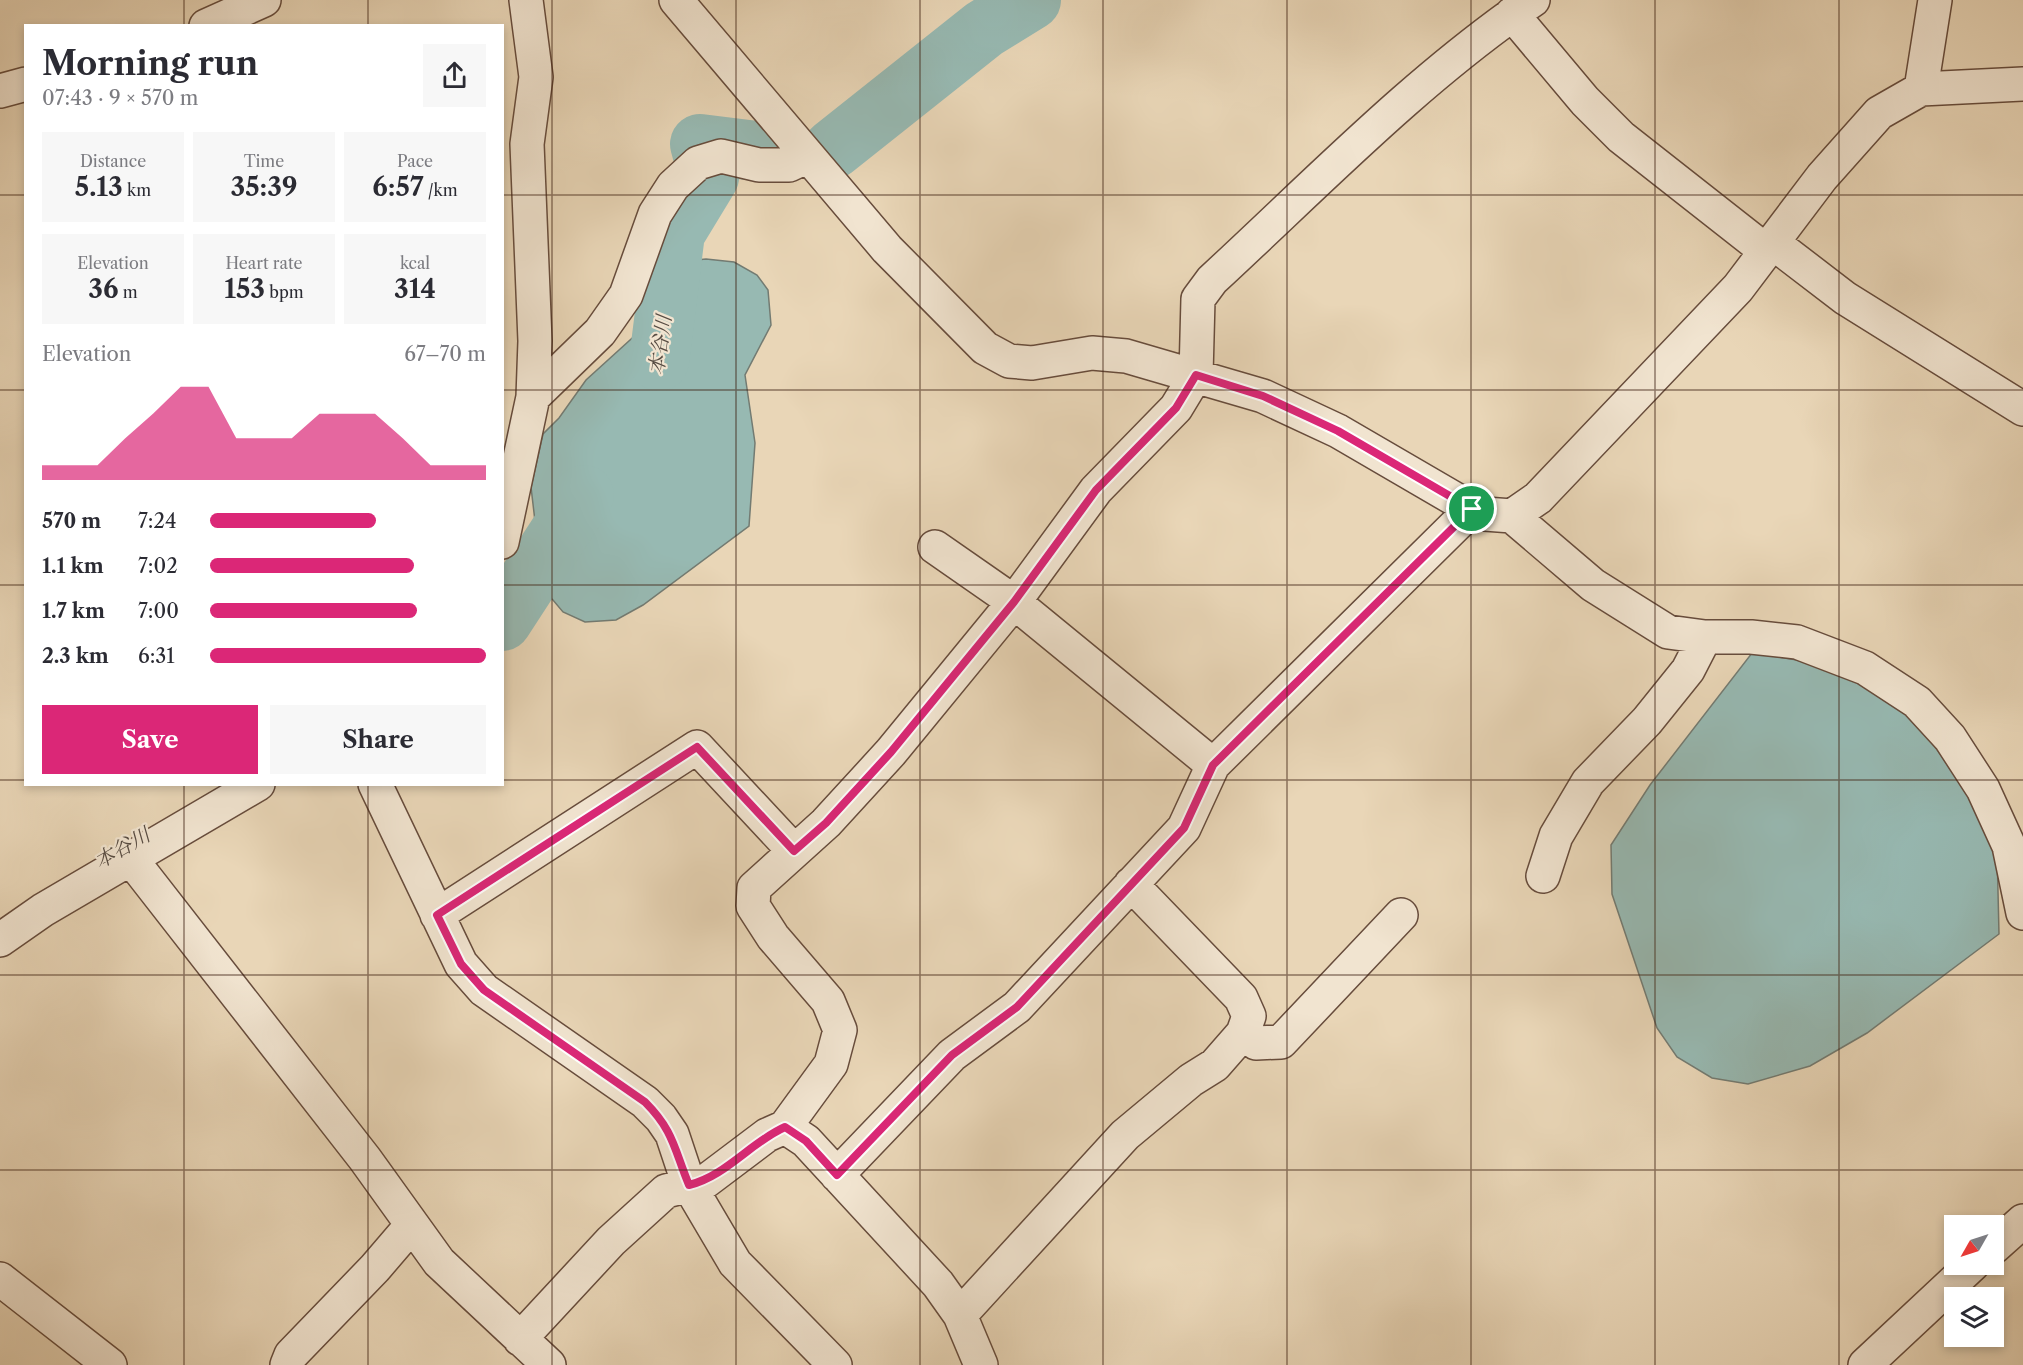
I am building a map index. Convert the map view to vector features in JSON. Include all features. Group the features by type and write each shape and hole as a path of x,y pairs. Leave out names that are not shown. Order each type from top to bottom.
{"street":[{"path":"210,24 264,0"},
{"path":"504,533 533,397 536,341 527,144 536,77 526,0"},
{"path":"676,0 887,249 985,348 1009,361 1032,363 1092,353 1126,356 1263,396 1338,431 1472,509 1485,514 1512,516 1593,585 1668,632 1705,637 1751,637 1797,642 1865,668 1917,702 1950,738 1983,789 2009,846 2023,913"},
{"path":"1921,89 1935,0"},
{"path":"520,1339 619,1233 666,1191 706,1181 767,1135 785,1127 831,1064 840,1030 828,1001 773,937 753,906 754,888 826,823 891,752 1014,602 1096,490 1176,408 1196,375 1198,298 1212,280 1418,89 1523,7 1585,101 1621,137 1769,247 1845,298 2023,409"},
{"path":"1512,516 1538,498 1738,288 1822,177 1879,113 1921,89 2023,84"},
{"path":"0,91 24,85"},
{"path":"533,397 600,332 626,295 656,214 673,186 698,163 721,156 759,165 789,165 808,156"},
{"path":"837,1175 952,1055 1017,1007 1184,828 1213,765 1472,509"},
{"path":"935,547 1014,602 1213,765"},
{"path":"1543,876 1556,836 1588,782 1647,722 1688,670 1705,637"},
{"path":"437,915 697,747 794,851"},
{"path":"0,940 43,910 255,786"},
{"path":"376,786 461,964 484,990 645,1102 661,1118 672,1134 689,1185 735,1263 835,1365"},
{"path":"131,859 365,1159 439,1262 549,1365"},
{"path":"960,1315 1125,1135 1191,1080 1215,1065 1243,1033 1249,1016 1241,998 1131,884"},
{"path":"1243,1033 1256,1044 1281,1042 1401,915"},
{"path":"785,1127 806,1141 938,1284 960,1315 978,1353 981,1365"},
{"path":"2004,1238 2023,1221"},
{"path":"287,1365 291,1355 375,1268 411,1226"},
{"path":"1865,1365 1961,1275"},
{"path":"0,1279 110,1365"}],"water":[{"path":"706,259 734,262 757,275 768,290 771,325 745,375 755,443 749,526 643,605 616,620 585,622 563,612 547,593 540,564 531,487 543,434 559,418 586,380 641,330 659,307 670,277 686,261"},
{"path":"1752,653 1797,660 1848,675 1890,699 1924,731 1969,795 1997,850 1999,934 1867,1033 1810,1066 1748,1084 1712,1078 1677,1057 1657,1028 1612,894 1611,845 1650,785"}],"waterway":[{"name":"本谷川","path":"833,149 984,29 1031,0"},
{"name":"本谷川","path":"659,361 675,233 709,177 700,144 772,153"},
{"name":"本谷川","path":"504,618 584,495"}],"route":[{"path":"1196,375 1263,396 1338,431 1472,509 1213,765 1184,828 1017,1007 952,1055 837,1175 806,1141 785,1127 767,1135 706,1181 689,1185 678,1158 672,1134 661,1118 645,1102 484,990 461,964 437,915 697,747 794,851 826,823 891,752 1014,602 1096,490 1176,408 1196,375"}]}
